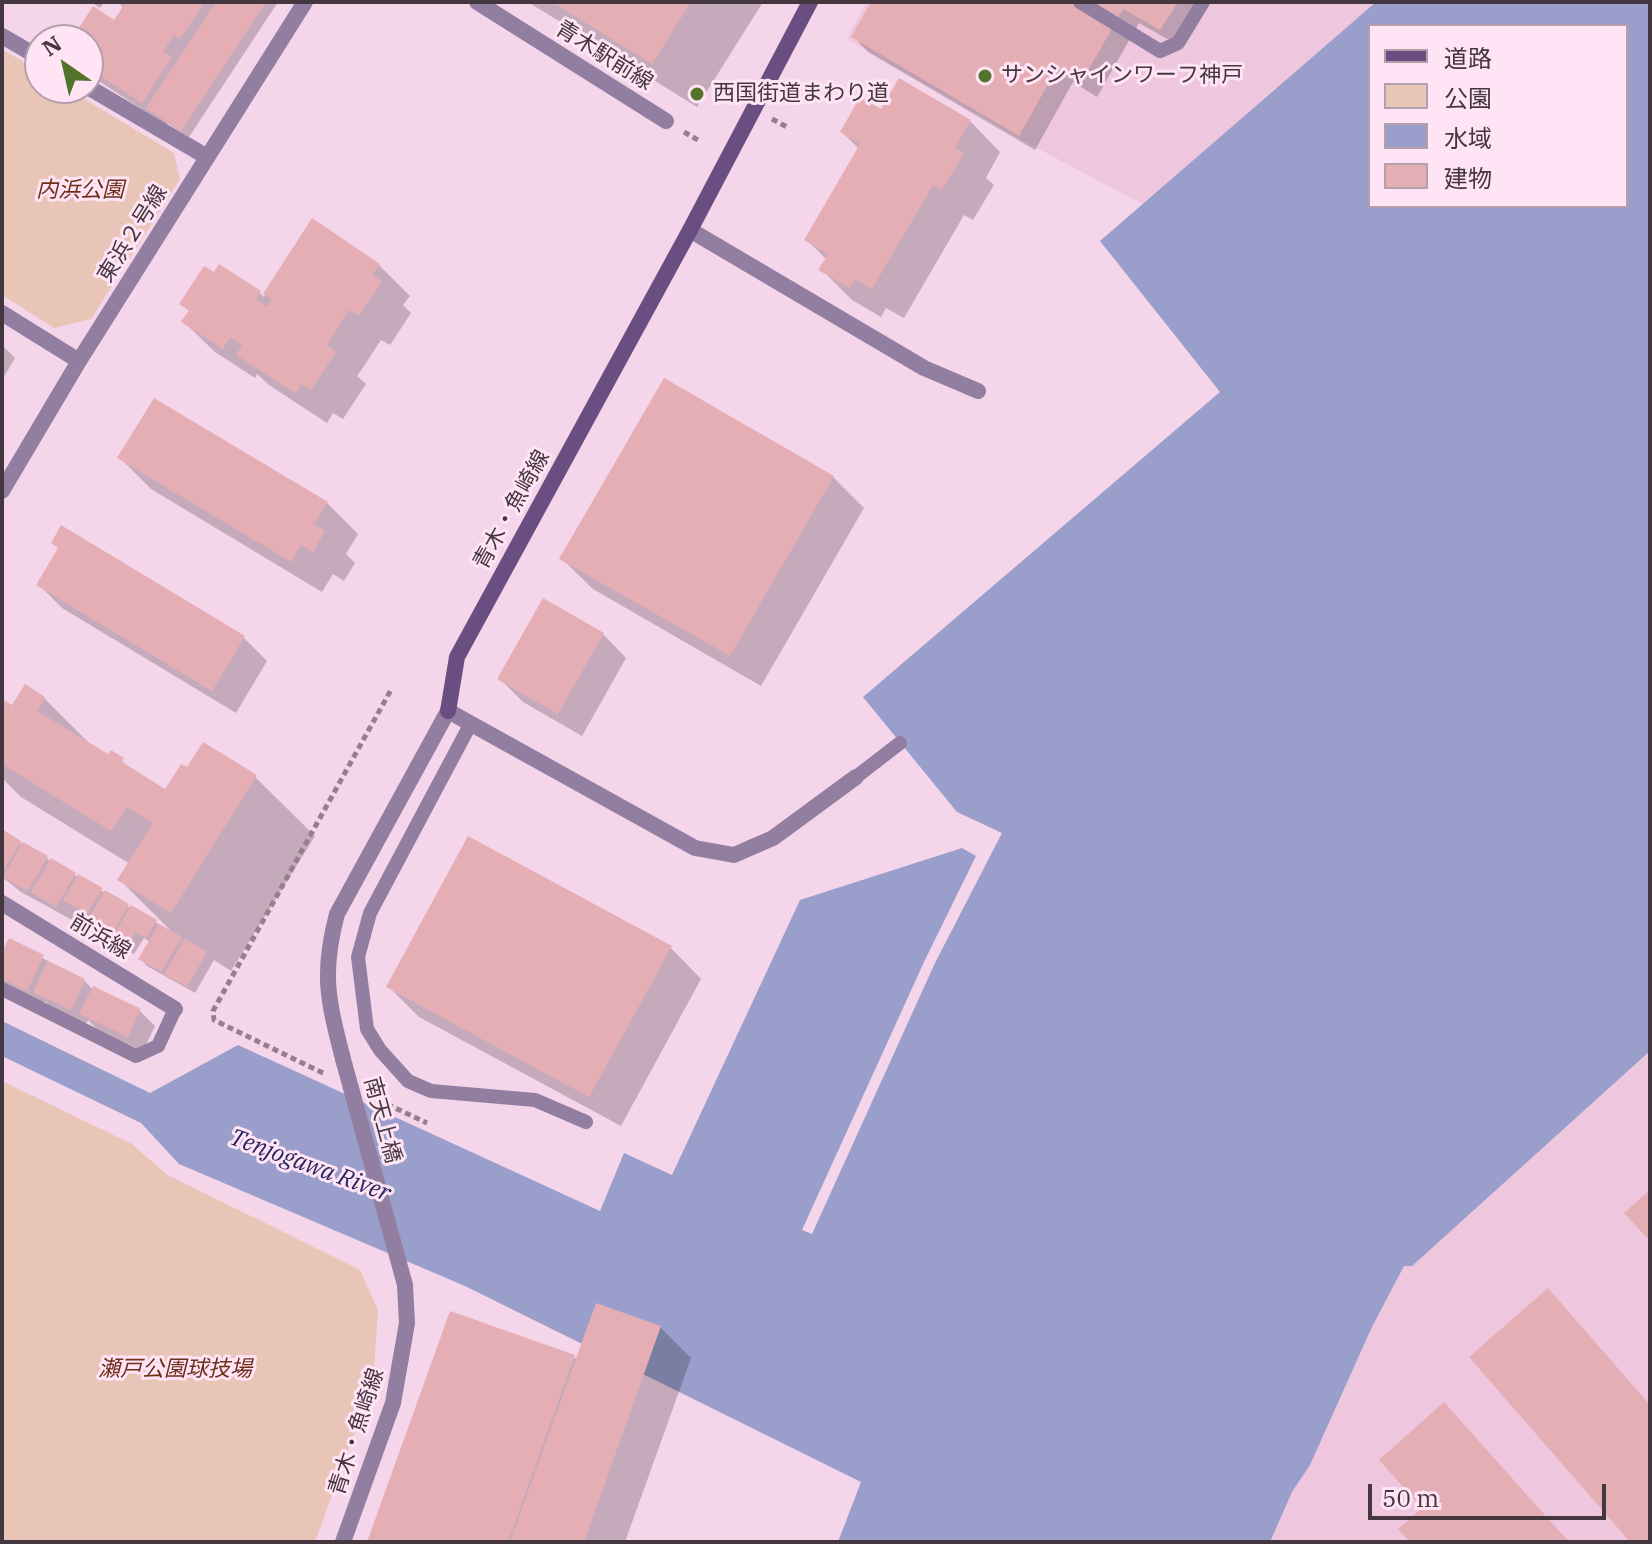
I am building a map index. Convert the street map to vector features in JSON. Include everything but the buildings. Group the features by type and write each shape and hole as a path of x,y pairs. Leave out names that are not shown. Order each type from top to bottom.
{"street":[{"name":"東浜２号線","path":"2,491 79,361 305,2"},
{"name":"青木駅前線","path":"477,2 666,121"},
{"name":"青木・魚崎線","path":"343,1059 331,1012 326,974 337,914 448,711 457,657 690,230 810,2"},
{"path":"2,36 24,49"},
{"path":"104,96 207,157"},
{"path":"690,230 924,368 978,391"},
{"path":"2,313 79,361"},
{"path":"448,711 695,848 734,855 773,838 856,777"},
{"name":"前浜線","path":"2,903 175,1009"},
{"name":"南天上橋","path":"343,1059 405,1285"},
{"name":"青木・魚崎線","path":"343,1542 393,1403 406,1337 405,1285"}],"lane":[{"path":"1080,2 1160,51 1178,43 1203,2"},
{"path":"470,725 370,913 358,957 367,1029 380,1050 408,1081 431,1091 535,1100 586,1122"},
{"path":"856,777 900,743"},
{"path":"2,989 136,1056 158,1046 175,1009"}],"shaded area":[{"path":"866,2 1376,2 1144,205 1020,139 847,39"},
{"path":"1650,1051 1650,1542 1270,1542 1404,1266 1412,1265"}],"green space":[{"name":"内浜公園","path":"2,49 24,62 24,104 93,104 174,153 180,179 91,319 54,328 2,295"},
{"name":"瀬戸公園球技場","path":"2,1081 132,1144 166,1174 360,1270 378,1310 373,1382 315,1542 2,1542"}],"water":[{"name":"Tenjogawa River","path":"1376,2 1650,2 1650,1051 1412,1266 1404,1266 1270,1542 838,1542 861,1482 465,1286 179,1164 141,1123 2,1056 2,1021 150,1093 238,1045 600,1211 624,1153 672,1175 800,900 962,848 976,856 924,962 802,1230 812,1234 935,963 1002,833 957,812 863,697 1220,392 1100,241"}],"place":[{"name":"サンシャインワーフ神戸","path":"985,76"},
{"name":"西国街道まわり道","path":"697,94"}]}
